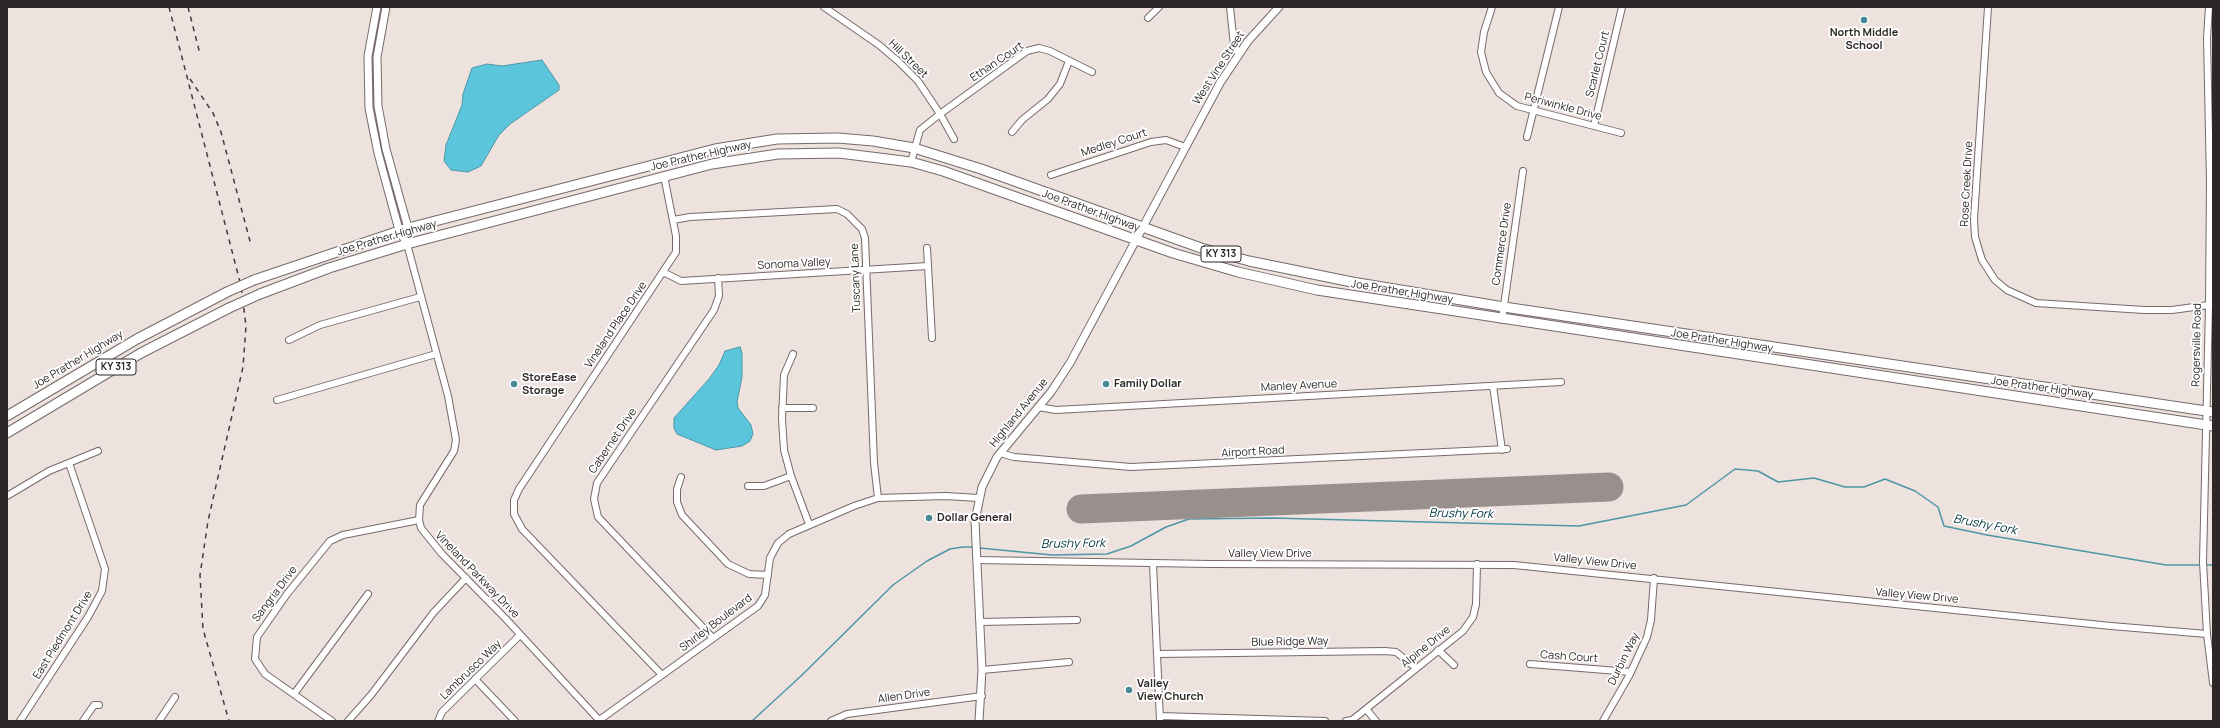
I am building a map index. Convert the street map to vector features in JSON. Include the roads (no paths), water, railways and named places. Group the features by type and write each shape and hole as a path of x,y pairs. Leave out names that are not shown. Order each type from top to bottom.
{"highway":[{"name":"Joe Prather Highway","path":"7,416 136,339 227,292 254,280 403,229 715,149 777,139 838,138 873,141 914,148 981,170 1201,248 1249,261 1352,282 1504,307 2209,412"},
{"name":"Joe Prather Highway","path":"7,433 141,353 229,308 260,294 329,268 407,244 664,176 738,159 794,153 855,154 911,162 966,178 1136,240 1204,262 1279,282 1365,299 2209,425"}],"main road":[{"path":"377,7 368,56 369,108 378,153 403,229"},
{"path":"386,7 377,57 378,106 407,244"},
{"name":"West Vine Street","path":"1185,147 1216,89 1239,54 1279,7"},
{"name":"Highland Avenue","path":"979,721 982,696 982,670 975,540 978,498 986,476 1000,453 1038,407 1070,363 1185,147"}],"street":[{"name":"Hill Street","path":"824,7 879,45 918,81 940,114 954,139"},
{"path":"1148,18 1159,7"},
{"path":"1230,7 1234,45 1239,54"},
{"name":"Periwinkle Drive","path":"1492,7 1482,45 1482,59 1486,72 1499,93 1517,106 1621,133"},
{"path":"1527,137 1559,7"},
{"name":"Scarlet Court","path":"1594,126 1622,7"},
{"name":"Rose Creek Drive","path":"1988,7 1974,219 1975,237 1982,260 1995,280 2007,290 2036,303 2144,310 2172,310 2209,305"},
{"name":"Rogersville Road","path":"2209,7 2206,38 2211,243 2209,305 2209,425 2203,562 2207,634 2212,662 2213,683"},
{"name":"Ethan Court","path":"940,114 1027,52 1039,48 1050,51 1092,72"},
{"path":"1012,132 1022,120 1048,99 1060,84 1070,61"},
{"path":"911,162 920,130 940,114"},
{"name":"Medley Court","path":"1051,175 1151,142 1166,140 1185,147"},
{"name":"Commerce Drive","path":"1502,320 1523,171"},
{"name":"Vineland Place Drive","path":"662,675 522,529 514,514 514,500 518,489 676,252 676,236 664,176"},
{"name":"Tuscany Lane","path":"673,220 690,217 837,209 847,214 862,229 865,238 874,463 878,498"},
{"path":"407,244 420,297 448,396 456,440 454,450 423,498 420,505 419,520"},
{"path":"927,248 932,338"},
{"name":"Sonoma Valley","path":"663,272 681,281 928,266"},
{"name":"Cabernet Drive","path":"713,638 598,517 594,499 597,483 714,310 719,296 718,278"},
{"path":"288,340 320,325 420,297"},
{"path":"277,400 436,354"},
{"path":"794,354 784,375 782,408 784,450 791,476 809,524"},
{"name":"Manley Avenue","path":"1038,407 1056,410 1561,382"},
{"name":"Airport Road","path":"1000,453 1014,458 1131,467 1504,449 1494,386"},
{"path":"782,408 813,408"},
{"path":"7,496 49,472 98,451"},
{"name":"East Piedmont Drive","path":"20,721 88,617 102,591 105,569 69,463"},
{"path":"748,486 764,486 791,476"},
{"path":"681,477 677,489 677,502 682,515 728,564 749,574 768,575"},
{"name":"Shirley Boulevard","path":"599,721 758,606 765,596 770,558 778,543 789,534 809,524 878,498 946,496 978,498"},
{"name":"Vineland Parkway Drive","path":"419,520 426,536 599,721"},
{"name":"Sangria Drive","path":"332,721 265,674 258,664 255,646 260,631 330,541 343,535 419,520"},
{"name":"Valley View Drive","path":"977,557 1154,564 1477,564 1533,566 2111,626 2207,634"},
{"path":"1154,564 1160,718 1325,721"},
{"name":"Alpine Drive","path":"1346,721 1352,720 1463,630 1473,617 1476,604 1477,564"},
{"path":"348,721 371,695 434,612 466,578"},
{"name":"Durbin Way","path":"1603,721 1631,672 1648,634 1654,578"},
{"path":"294,694 368,594"},
{"path":"980,622 1077,620"},
{"name":"Lambrusco Way","path":"438,721 442,712 520,635"},
{"path":"1438,650 1454,665"},
{"name":"Blue Ridge Way","path":"1158,654 1396,652 1416,668"},
{"path":"982,670 1069,662"},
{"name":"Cash Court","path":"1530,664 1631,672"},
{"path":"475,679 515,721"},
{"name":"Allen Drive","path":"831,721 846,714 982,696"},
{"path":"159,721 174,697"},
{"path":"83,721 94,706 99,705"},
{"path":"1366,709 1376,721"}],"water":[{"path":"542,60 559,85 559,90 510,124 499,135 481,166 468,172 451,170 444,161 446,145 462,105 463,94 472,68 487,64 502,66"},
{"path":"740,347 742,353 742,377 737,402 738,408 751,425 753,434 750,441 742,446 716,450 677,434 674,428 674,418 709,379 719,365 725,351"}],"waterway":[{"name":"Brushy Fork","path":"980,548 1052,555 1107,554 1131,546 1166,527 1189,519 1272,518 1579,526 1686,505 1735,469 1758,471 1778,482 1814,478 1845,487 1864,487 1885,479 1915,491 1938,507 1944,526 1987,535 2166,565 2199,565"},
{"name":"Brushy Fork","path":"752,721 801,676 893,585 927,561 950,549 974,547"},
{"name":"Brushy Fork","path":"2207,565 2213,565"}],"railway":[{"path":"169,7 241,286 246,326 243,367 208,521 200,575 203,629 229,721"},
{"path":"188,7 200,54"},
{"path":"190,79 213,113 221,132 251,245"}],"place":[{"name":"North Middle School","path":"1864,20"},
{"name":"StoreEase Storage","path":"514,384"},
{"name":"Family Dollar","path":"1106,384"},
{"name":"Dollar General","path":"929,518"},
{"name":"Valley View Church","path":"1129,690"}]}
